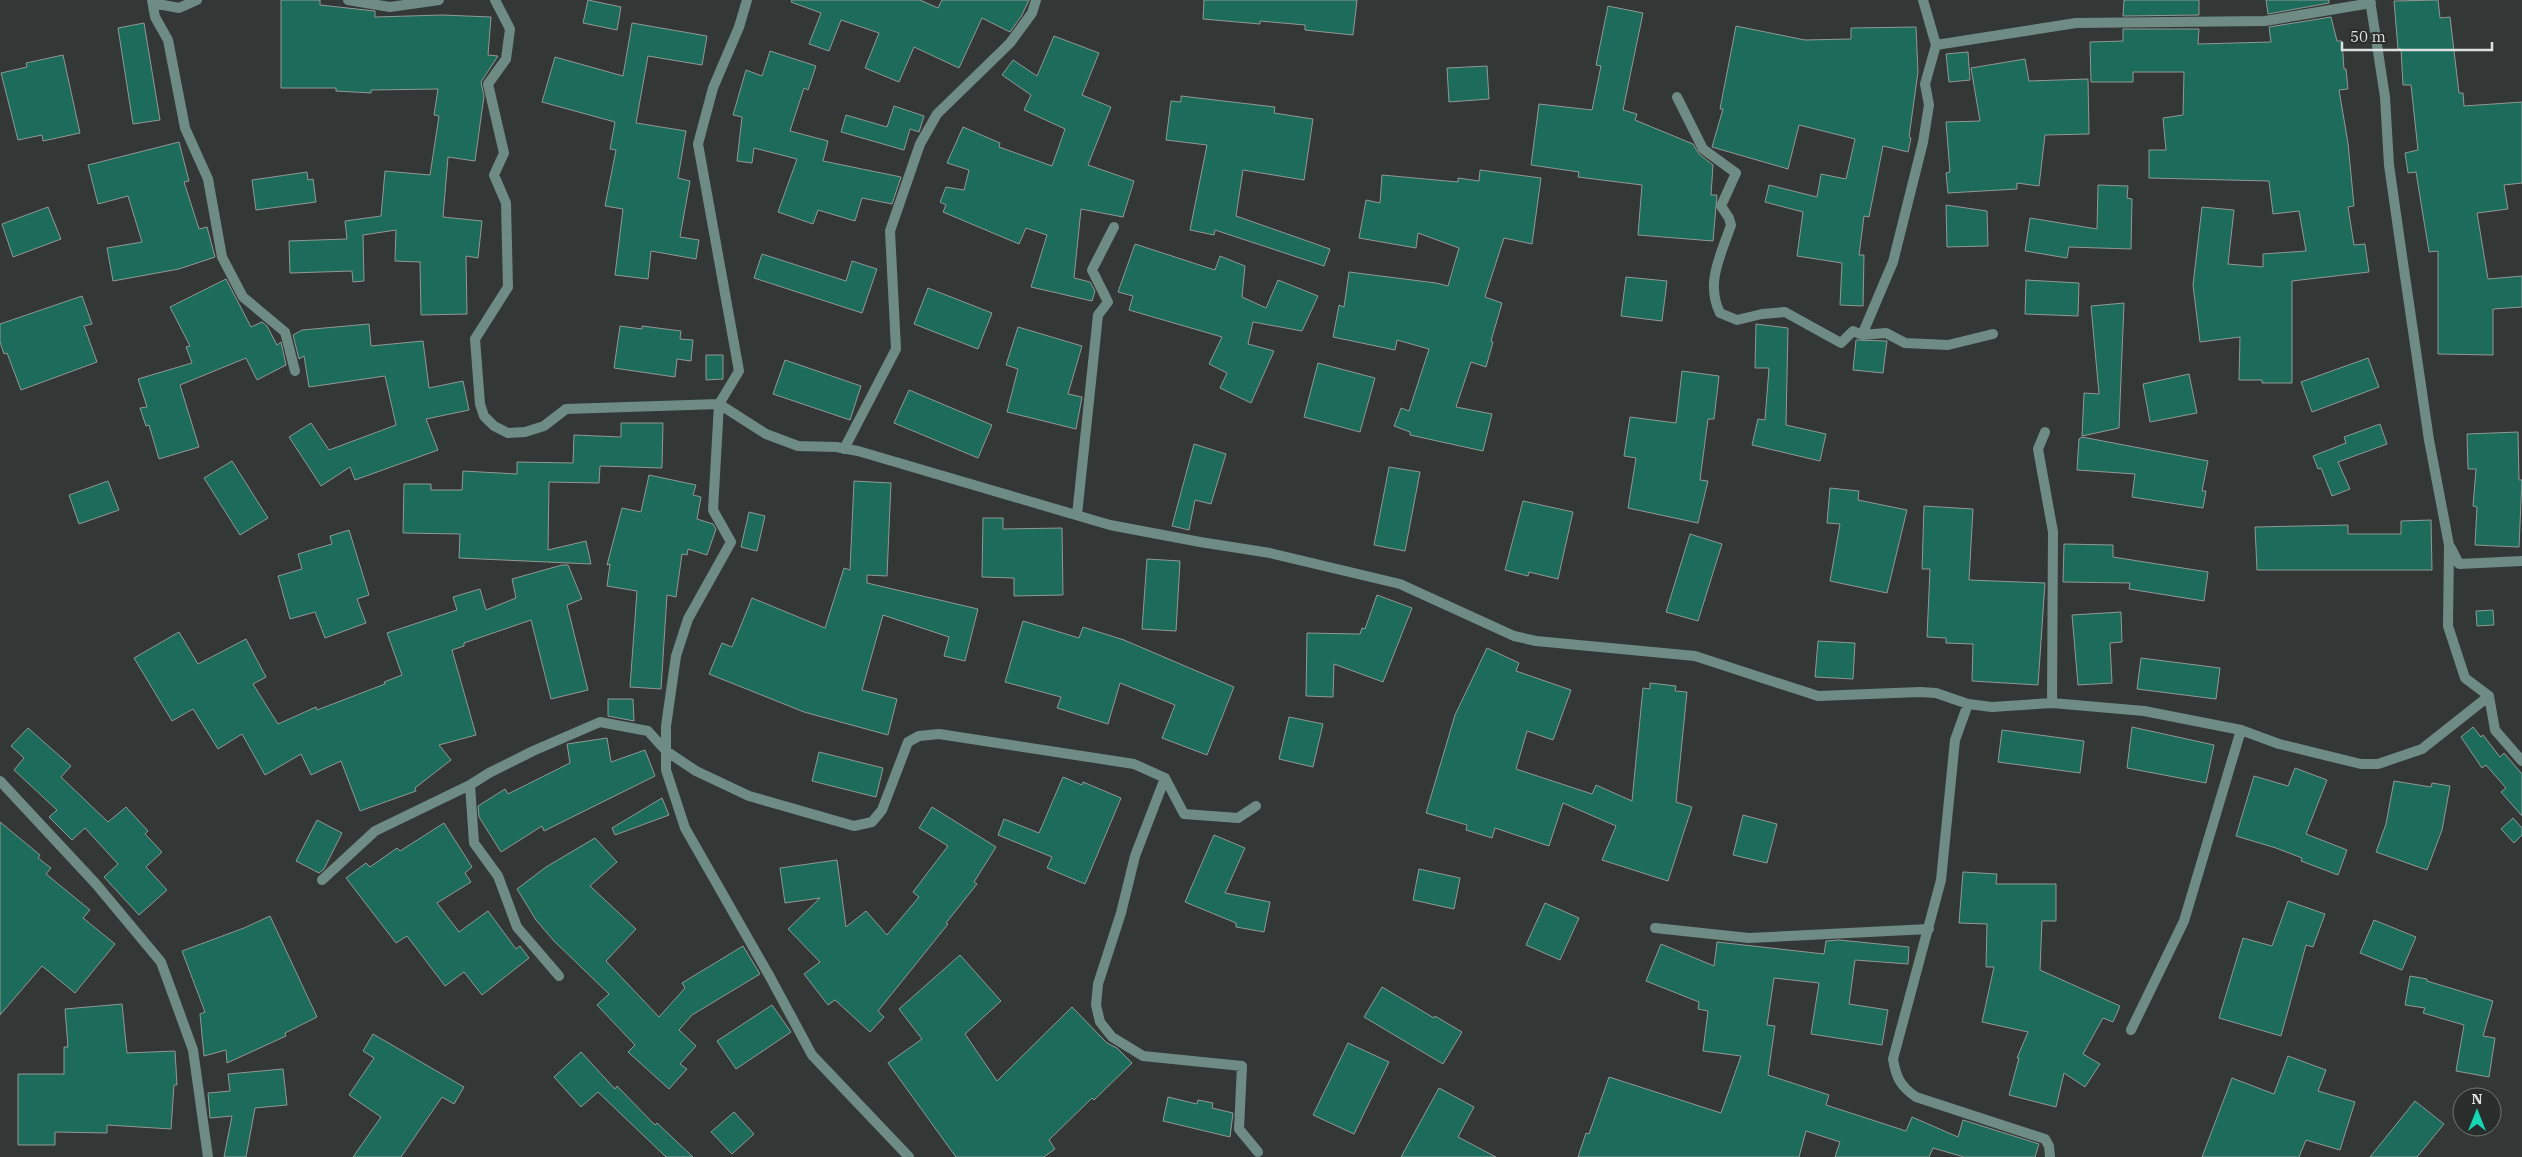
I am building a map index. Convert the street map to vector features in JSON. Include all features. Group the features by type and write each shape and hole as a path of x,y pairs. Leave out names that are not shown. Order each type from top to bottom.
{"street":[{"path":"197,0 179,8 152,2 155,17 168,40 185,128 208,179 222,257 243,298 285,332 295,371"},
{"path":"348,0 390,7 439,0"},
{"path":"495,0 510,29 506,59 488,84 504,153 494,175 506,203 508,287 475,339 480,404 484,416 494,426 508,433 525,432 544,426 566,409 719,404 766,434 798,446 844,448 895,461 1110,524 1200,542 1270,553 1400,584 1506,633 1536,641 1695,656 1818,696 1920,692 1936,693 1968,704 1992,707 2052,703 2144,711 2241,730 2279,744 2361,764 2378,764 2422,749 2489,696"},
{"path":"747,0 713,88 698,144 739,371 719,404 713,510 731,542 688,620 676,656 666,726 666,770 684,828 812,1055 909,1157"},
{"path":"844,448 896,349 890,231 920,144 937,114 1010,43 1032,13 1036,0"},
{"path":"1862,335 1893,262 1923,142 1929,105 1925,84 1936,45 1923,0"},
{"path":"1936,45 2076,23 2265,21 2371,2 2385,97 2389,165 2401,249 2429,440 2449,545 2448,626 2465,678 2489,696 2495,730 2522,761"},
{"path":"1677,97 1703,149 1736,173 1721,206 1729,218 1730,225 1712,284 1715,304 1720,313 1738,320 1762,314 1785,312 1841,343 1853,331 1862,335 1886,333 1905,343 1948,345 1994,334"},
{"path":"1077,515 1098,315 1108,302 1092,270 1114,227"},
{"path":"2045,432 2038,450 2053,532 2052,703"},
{"path":"2449,545 2459,564 2522,561"},
{"path":"1968,704 1955,740 1941,880 1893,1059 1895,1074 1902,1088 1916,1097 2044,1139 2050,1146 2050,1157"},
{"path":"322,880 375,831 470,785 489,773 533,751 600,722 648,731 666,751 696,771 749,796 854,826 872,822 882,810 908,742 919,736 939,734 988,740 1029,749 1067,752 1134,764 1165,778 1184,814 1238,818 1256,806"},
{"path":"2131,1030 2184,921 2241,730"},
{"path":"1165,778 1135,856 1122,913 1098,984 1096,1005 1098,1014 1100,1022 1112,1037 1143,1056 1242,1066 1238,1129 1258,1152"},
{"path":"0,781 96,884 161,962 192,1050 208,1157"},
{"path":"470,785 474,842 498,876 517,926 559,976"},
{"path":"1655,928 1749,938 1929,929"}],"building":[{"path":"281,0 320,0 320,5 375,11 375,17 442,15 491,17 488,55 498,56 481,82 484,96 475,161 448,157 443,217 482,221 478,258 466,256 467,314 421,315 420,262 395,261 396,230 363,235 364,281 353,282 352,271 290,273 289,241 347,239 345,221 381,216 385,171 430,175 439,116 434,115 438,89 371,90 371,93 336,91 336,88 281,88"},
{"path":"588,0 621,7 617,30 583,23"},
{"path":"792,0 920,0 938,8 942,0 1029,0 1022,15 1010,32 982,18 959,68 914,47 899,82 865,68 879,33 841,20 829,51 809,44 821,13 791,2"},
{"path":"1204,0 1357,0 1353,35 1305,30 1305,25 1260,21 1260,24 1203,19"},
{"path":"2124,0 2199,0 2199,15 2123,16"},
{"path":"2266,0 2329,0 2329,3 2268,14"},
{"path":"2438,0 2440,18 2450,17 2459,93 2463,93 2464,106 2522,102 2522,183 2504,185 2508,209 2477,213 2488,279 2522,276 2522,307 2493,309 2493,355 2438,354 2438,251 2429,252 2416,172 2408,173 2405,153 2418,150 2411,85 2403,85 2401,49 2398,49 2394,1"},
{"path":"1608,6 1643,13 1623,110 1637,114 1635,120 1693,144 1699,154 1713,165 1711,195 1717,195 1713,241 1638,235 1642,185 1578,177 1579,172 1531,165 1539,104 1592,110 1601,66 1596,65"},
{"path":"2331,17 2337,41 2342,41 2348,89 2339,90 2348,143 2354,206 2348,207 2354,245 2365,244 2369,272 2292,281 2292,383 2262,383 2262,380 2239,380 2240,337 2200,342 2193,285 2202,207 2234,210 2228,264 2263,267 2263,254 2306,251 2299,211 2273,214 2269,181 2149,178 2149,150 2166,150 2163,118 2183,115 2184,72 2133,72 2133,82 2091,82 2090,42 2123,41 2123,29 2199,29 2198,44 2271,42 2269,27"},
{"path":"144,23 160,120 133,124 118,28"},
{"path":"632,23 707,36 702,65 648,56 636,123 686,131 678,178 690,181 680,237 699,240 696,259 651,251 648,279 615,275 623,209 605,206 616,150 610,149 615,122 542,102 555,57 623,76"},
{"path":"1736,26 1805,40 1851,39 1851,28 1916,27 1918,72 1908,152 1883,146 1869,217 1864,216 1859,255 1864,255 1863,306 1840,305 1842,263 1797,256 1803,212 1765,202 1769,185 1817,197 1821,174 1846,179 1855,139 1799,125 1788,169 1712,147 1723,109 1720,109"},
{"path":"1054,36 1099,53 1082,95 1111,107 1088,165 1134,181 1123,217 1081,209 1074,278 1090,282 1095,291 1092,301 1031,287 1047,235 1026,228 1019,244 943,212 946,205 940,202 946,187 964,190 969,170 947,163 963,127 1000,143 999,147 1052,166 1065,129 1024,110 1031,95 1002,75 1013,60 1037,76"},
{"path":"770,51 816,66 808,90 804,88 790,131 828,141 823,161 901,177 892,204 862,198 855,221 818,210 813,224 778,212 797,159 754,148 752,163 737,161 742,117 733,115 746,70 762,76"},
{"path":"1968,52 1970,80 1949,82 1946,54"},
{"path":"63,55 80,133 43,141 42,135 18,140 1,73 27,67 26,63"},
{"path":"2025,59 2029,81 2088,79 2089,134 2045,135 2039,186 2017,183 2017,189 1948,193 1946,173 1950,172 1946,122 1980,121 1971,68"},
{"path":"1487,66 1489,99 1449,102 1447,68"},
{"path":"1181,96 1275,107 1274,113 1313,119 1304,180 1243,170 1236,216 1330,249 1324,266 1215,230 1214,235 1190,230 1207,145 1166,140 1171,101 1181,102"},
{"path":"894,106 924,116 919,132 910,129 904,150 841,132 846,115 887,127"},
{"path":"179,142 189,181 184,182 199,229 207,227 215,257 179,269 113,281 107,248 142,242 128,196 98,204 88,165"},
{"path":"1480,170 1541,178 1532,244 1504,238 1485,297 1502,303 1486,367 1471,362 1456,407 1492,414 1483,451 1410,435 1410,432 1394,426 1401,408 1409,411 1429,349 1397,340 1395,350 1333,337 1339,305 1344,307 1349,272 1448,286 1459,248 1418,233 1416,248 1359,238 1366,200 1380,203 1382,175 1458,182 1458,178 1479,181"},
{"path":"307,172 308,180 313,179 316,202 256,210 252,180"},
{"path":"2098,185 2128,186 2127,198 2132,199 2131,249 2069,247 2067,258 2025,251 2030,218 2097,229"},
{"path":"1946,205 1987,211 1988,246 1947,247"},
{"path":"48,207 61,239 13,257 2,224"},
{"path":"1135,244 1215,270 1220,256 1245,266 1242,297 1266,308 1278,280 1318,296 1302,331 1253,322 1248,344 1274,351 1251,403 1220,388 1227,373 1209,364 1222,337 1129,310 1133,296 1118,292"},
{"path":"762,254 846,281 852,261 877,269 862,313 754,278"},
{"path":"1626,277 1667,281 1662,321 1621,316"},
{"path":"226,279 251,327 262,322 267,326 277,345 281,342 286,365 257,380 246,358 180,385 199,447 159,459 149,425 146,426 140,408 147,407 138,379 192,363 186,347 190,346 170,307"},
{"path":"2026,280 2079,283 2078,316 2025,314"},
{"path":"928,288 992,313 978,349 914,324"},
{"path":"82,296 92,324 84,326 97,362 21,390 7,353 4,354 0,342 0,324"},
{"path":"2124,303 2119,428 2082,436 2084,393 2099,394 2091,306"},
{"path":"369,324 371,346 423,341 429,388 463,381 469,410 426,419 438,450 355,480 350,467 321,486 289,437 311,423 329,450 396,425 385,376 309,387 304,356 299,359 293,335 302,330"},
{"path":"1756,324 1788,328 1786,425 1826,434 1820,461 1752,445 1758,419 1765,420 1769,368 1755,368"},
{"path":"620,326 642,329 642,326 681,331 680,339 693,340 691,361 677,359 675,377 614,368"},
{"path":"1018,327 1082,346 1068,394 1082,397 1076,429 1007,412 1018,369 1006,365"},
{"path":"1856,340 1887,341 1883,373 1853,370"},
{"path":"706,355 723,355 723,379 706,380"},
{"path":"2368,358 2379,387 2312,412 2301,382"},
{"path":"785,360 861,386 850,420 773,394"},
{"path":"1318,363 1375,378 1360,432 1304,417"},
{"path":"1682,371 1719,376 1714,419 1708,419 1700,480 1708,481 1698,523 1628,508 1636,458 1624,456 1630,417 1676,423"},
{"path":"2189,374 2197,413 2150,422 2143,384"},
{"path":"909,390 992,425 978,458 894,423"},
{"path":"621,423 663,423 662,468 600,466 599,483 549,482 548,550 586,541 591,564 459,558 460,534 403,533 404,484 431,484 431,490 462,490 463,471 517,474 517,462 573,463 574,435 621,437"},
{"path":"2380,424 2387,444 2338,462 2350,489 2332,496 2321,468 2318,469 2313,456 2346,443 2344,437"},
{"path":"2518,432 2519,480 2522,480 2519,547 2475,545 2477,507 2473,506 2476,469 2468,469 2467,434"},
{"path":"2082,437 2208,461 2202,491 2206,491 2203,508 2132,497 2135,474 2077,470 2079,439"},
{"path":"1194,444 1226,454 1211,504 1195,500 1189,530 1172,526"},
{"path":"232,461 268,518 240,535 204,478"},
{"path":"1389,467 1420,472 1405,551 1374,545"},
{"path":"649,475 696,485 693,495 701,497 697,519 713,524 716,529 707,555 688,549 687,555 682,554 676,597 667,595 661,689 630,687 637,591 607,586 610,564 607,565 622,508 641,512"},
{"path":"108,481 119,510 79,524 69,495"},
{"path":"854,481 891,483 887,576 867,575 867,583 978,609 965,661 944,656 949,637 883,615 862,690 897,699 888,735 804,712 709,674 722,643 732,647 752,598 825,628 844,568 850,570"},
{"path":"1830,488 1859,491 1858,500 1907,510 1887,593 1830,581 1840,524 1827,523"},
{"path":"1523,501 1573,512 1558,579 1529,572 1528,576 1505,570"},
{"path":"1924,506 1973,509 1969,580 2045,583 2038,685 1972,681 1973,644 1946,643 1946,638 1927,637 1930,569 1922,569"},
{"path":"749,512 765,516 757,551 741,547"},
{"path":"983,518 1003,518 1003,529 1062,528 1063,595 1014,596 1014,578 982,577"},
{"path":"2431,520 2432,570 2257,570 2255,527 2348,525 2348,534 2401,534 2401,521"},
{"path":"349,530 369,595 357,599 366,623 325,638 315,612 290,619 278,576 302,569 298,554 332,544 330,536"},
{"path":"1690,534 1722,544 1698,621 1666,612"},
{"path":"2064,544 2113,545 2113,557 2208,572 2204,601 2129,589 2130,583 2063,582"},
{"path":"1147,559 1180,561 1176,631 1142,629"},
{"path":"568,565 582,599 567,605 588,690 551,699 531,620 464,643 464,646 452,650 476,735 439,745 451,760 415,788 416,791 360,811 341,761 311,775 301,754 265,775 242,734 218,749 193,709 172,721 134,658 179,632 198,664 246,639 266,677 253,684 278,724 316,707 317,710 385,684 384,682 402,675 387,633 457,610 453,597 480,589 486,610 516,598 512,579"},
{"path":"1377,595 1412,608 1383,682 1334,664 1333,697 1306,696 1307,633 1360,634 1362,628 1365,629"},
{"path":"2493,610 2494,625 2477,626 2476,611"},
{"path":"2121,612 2122,642 2110,643 2112,683 2078,685 2072,615"},
{"path":"1023,621 1079,638 1083,627 1124,640 1234,687 1207,755 1162,738 1175,705 1120,683 1108,724 1057,708 1061,697 1005,682"},
{"path":"1818,641 1855,643 1853,679 1815,677"},
{"path":"1487,648 1519,663 1516,671 1571,690 1553,740 1527,731 1516,769 1592,794 1596,785 1632,801 1643,688 1650,689 1650,683 1676,686 1675,691 1687,692 1676,802 1692,807 1668,881 1602,860 1616,826 1563,803 1549,846 1495,828 1492,838 1466,830 1467,825 1426,813 1455,715"},
{"path":"2141,658 2220,668 2216,699 2137,689"},
{"path":"608,699 633,699 634,721 608,716"},
{"path":"1289,717 1323,724 1313,767 1279,759"},
{"path":"2132,727 2214,745 2206,783 2127,768"},
{"path":"2473,727 2481,737 2483,735 2500,757 2504,753 2522,774 2522,816 2501,792 2506,788 2486,765 2482,768 2461,737"},
{"path":"28,728 71,766 61,777 108,822 126,807 148,831 145,834 162,852 146,867 167,890 139,915 104,877 118,864 85,828 72,840 49,817 57,810 14,770 24,758 11,746"},
{"path":"2002,730 2084,741 2080,773 1998,762"},
{"path":"607,738 611,762 645,750 655,776 544,831 542,826 501,852 479,817 478,806 505,789 508,794 570,763 567,744"},
{"path":"819,752 883,768 876,797 812,781"},
{"path":"2295,768 2327,780 2306,834 2347,850 2338,875 2301,861 2302,858 2276,848 2236,836 2254,776 2288,786"},
{"path":"1063,777 1082,785 1083,782 1121,798 1085,884 1047,868 1052,857 998,835 1004,819 1039,833"},
{"path":"2394,781 2431,787 2432,783 2450,786 2442,830 2427,870 2376,852 2386,824"},
{"path":"662,798 669,815 615,835 612,828"},
{"path":"932,807 996,847 974,882 977,884 946,923 948,924 878,1011 884,1017 870,1032 835,1000 828,1005 804,974 820,962 788,929 820,898 785,903 780,868 837,860 846,927 866,911 887,935 919,897 913,892 948,846 919,828"},
{"path":"1743,815 1777,824 1767,863 1733,855"},
{"path":"2513,818 2522,828 2522,835 2514,843 2501,829"},
{"path":"317,820 342,833 324,869 319,873 296,861"},
{"path":"0,822 40,855 38,858 51,868 46,874 90,910 83,918 115,944 75,993 42,966 0,1015"},
{"path":"444,823 472,867 465,873 471,882 437,903 459,932 488,911 516,949 520,946 529,958 482,995 464,972 445,986 407,936 396,943 346,878 366,863 370,867 397,848 400,851"},
{"path":"1214,835 1245,848 1225,893 1270,902 1264,932 1236,927 1236,923 1185,902"},
{"path":"595,838 617,862 590,886 636,929 606,961 659,1017 685,988 682,983 743,946 760,974 692,1015 679,1030 696,1046 680,1064 687,1069 669,1089 628,1052 635,1045 597,1005 609,994 554,941 536,920 517,889 546,867"},
{"path":"1419,869 1460,878 1454,909 1413,900"},
{"path":"1963,872 1997,874 1996,884 2056,884 2056,921 2042,921 2040,970 2120,1006 2113,1022 2103,1018 2083,1054 2100,1064 2085,1087 2064,1073 2056,1107 2009,1095 2019,1058 2017,1058 2028,1032 1982,1022 1994,967 1986,967 1987,924 1959,923"},
{"path":"2288,901 2325,914 2313,947 2306,945 2281,1036 2219,1018 2243,938 2272,946"},
{"path":"1545,903 1579,918 1560,960 1526,945"},
{"path":"270,916 317,1017 285,1033 286,1036 227,1063 226,1050 204,1056 200,1014 205,1012 182,951 244,928"},
{"path":"2374,920 2416,937 2402,970 2360,953"},
{"path":"1839,940 1909,947 1908,964 1855,960 1849,1004 1888,1010 1882,1045 1811,1034 1819,983 1774,978 1767,1025 1775,1026 1768,1075 1829,1095 1826,1105 1906,1131 1912,1117 1958,1137 1963,1120 2039,1144 2035,1157 1964,1157 1933,1148 1929,1157 1835,1157 1840,1142 1806,1131 1799,1157 1578,1157 1586,1133 1589,1134 1609,1077 1721,1113 1741,1056 1703,1051 1708,1011 1698,1009 1699,1002 1646,981 1661,944 1714,966 1717,942 1824,954 1826,941"},
{"path":"960,955 1001,1001 965,1034 997,1081 1072,1007 1107,1043 1117,1048 1132,1063 1094,1100 1092,1098 1049,1140 1055,1149 1044,1157 956,1157 888,1063 922,1039 899,1009"},
{"path":"2410,976 2427,979 2427,981 2493,1001 2483,1036 2495,1038 2489,1077 2456,1071 2464,1025 2423,1013 2425,1008 2405,1005"},
{"path":"1382,987 1434,1018 1435,1016 1462,1032 1443,1064 1364,1017"},
{"path":"122,1004 127,1053 175,1051 177,1085 174,1085 171,1129 107,1125 107,1133 55,1132 55,1145 18,1145 18,1074 64,1074 64,1047 68,1047 65,1009"},
{"path":"772,1005 791,1032 736,1069 717,1041"},
{"path":"373,1034 464,1087 454,1104 442,1097 401,1157 353,1157 381,1117 349,1095 374,1058 363,1051"},
{"path":"1348,1043 1389,1062 1354,1134 1313,1115"},
{"path":"581,1052 615,1089 617,1086 655,1125 657,1123 693,1157 666,1157 598,1092 581,1107 554,1077"},
{"path":"2288,1056 2326,1070 2318,1091 2355,1102 2340,1150 2306,1140 2299,1157 2202,1157 2232,1078 2274,1094"},
{"path":"283,1069 287,1105 255,1108 246,1157 224,1157 232,1116 210,1118 208,1093 230,1091 228,1074"},
{"path":"1439,1088 1474,1107 1458,1137 1496,1157 1401,1157"},
{"path":"1168,1097 1197,1104 1198,1100 1213,1103 1212,1108 1233,1113 1230,1137 1163,1121"},
{"path":"2415,1101 2444,1124 2417,1157 2370,1157"},
{"path":"734,1112 754,1134 732,1154 711,1132"}]}
